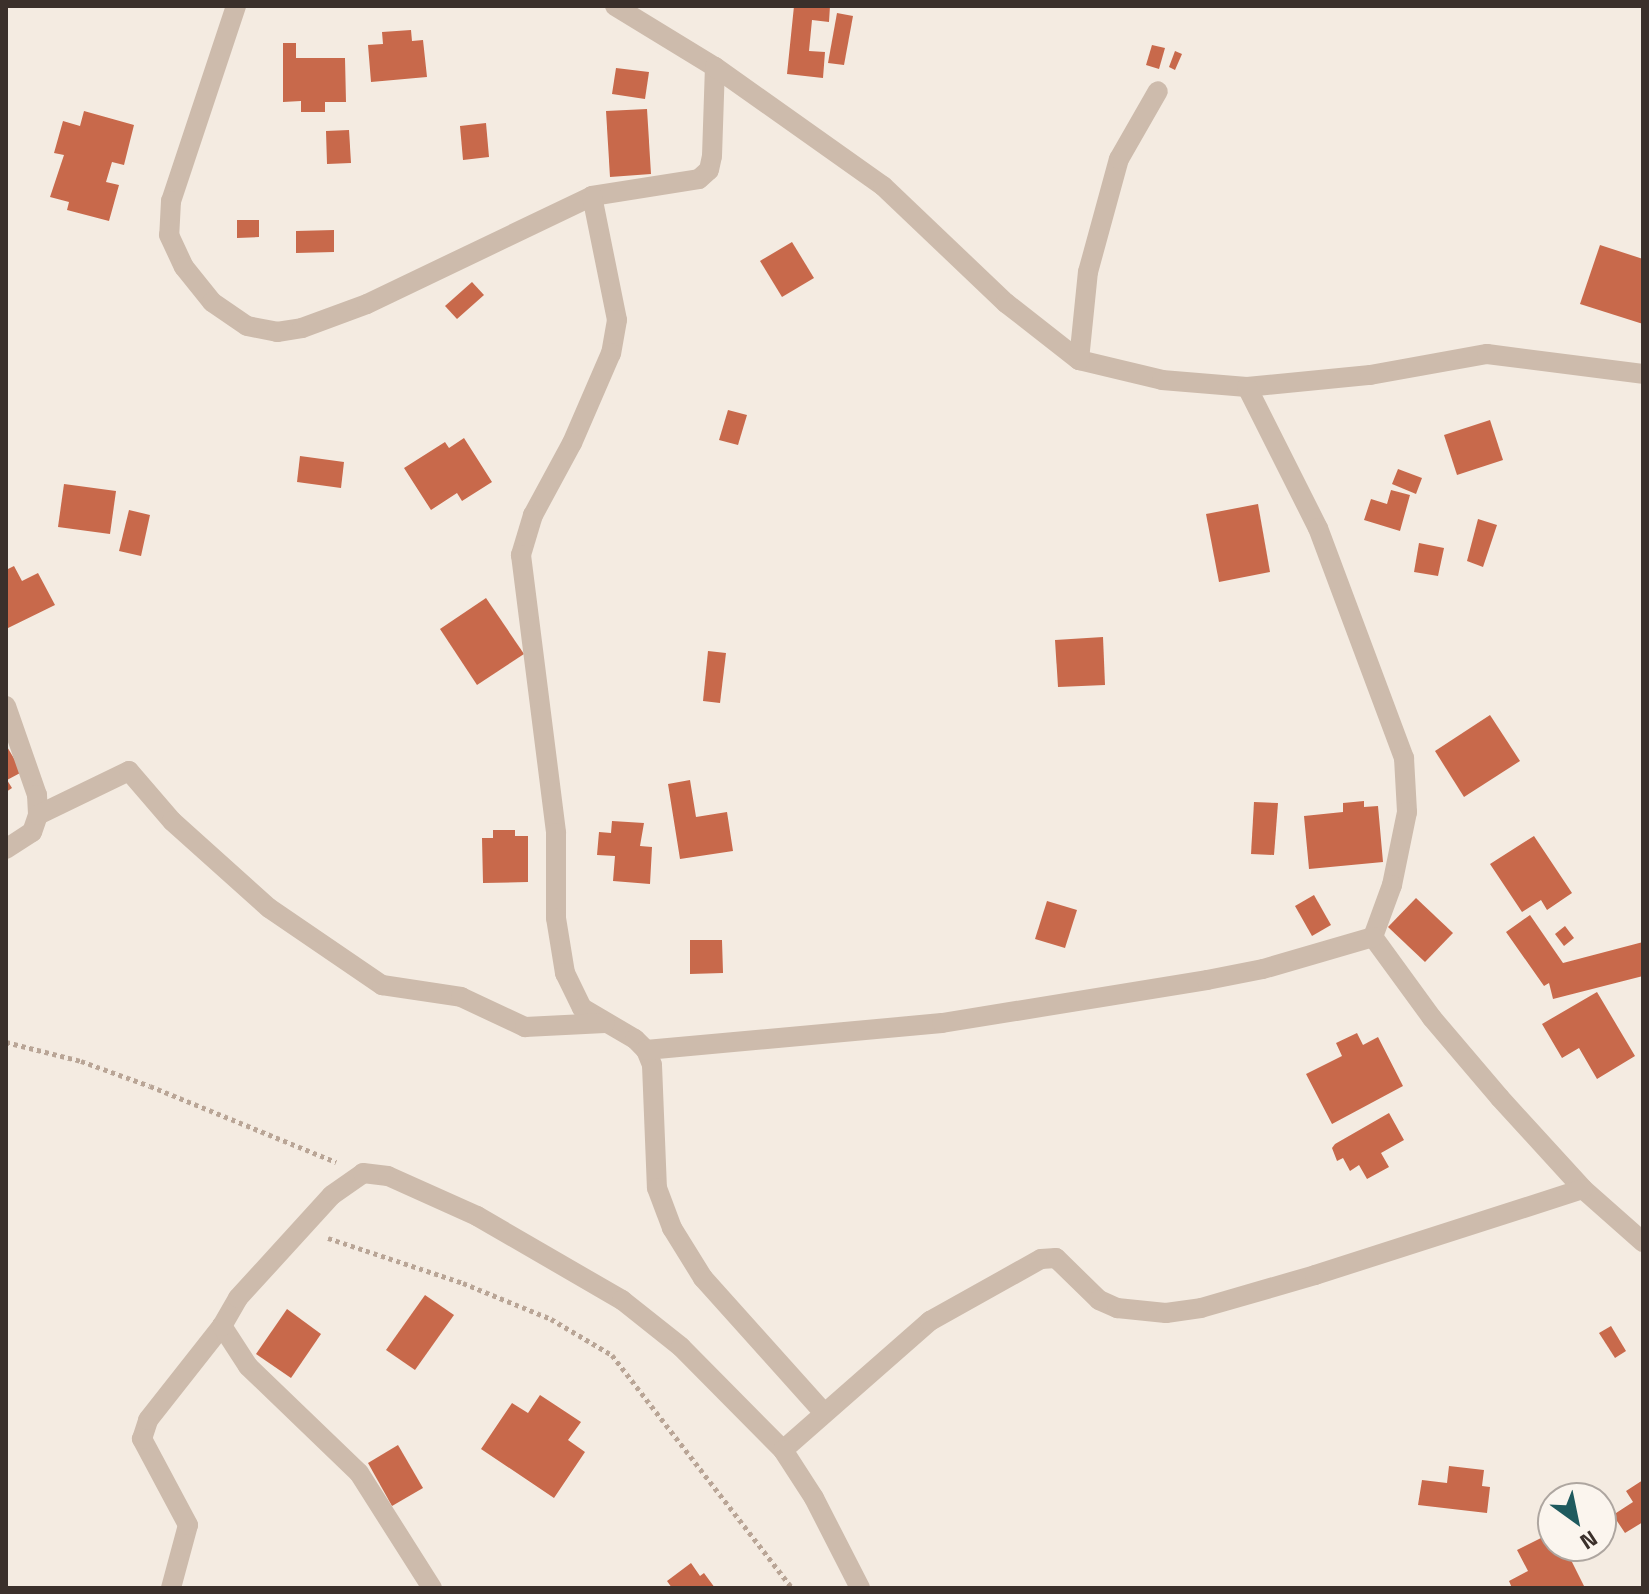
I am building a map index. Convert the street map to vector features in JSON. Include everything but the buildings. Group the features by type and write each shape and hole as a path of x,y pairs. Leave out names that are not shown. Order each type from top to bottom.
{"street":[{"path":"236,6 171,201 169,235 184,267 212,302 247,326 277,332 302,328 367,304 592,196 688,183 709,170 715,67"},
{"path":"615,6 715,67 883,186 1006,303 1079,360 1162,380 1247,387 1370,375 1487,354 1643,374"},
{"path":"1079,360 1088,272 1119,159 1158,91"},
{"path":"592,196 617,320 611,353 572,443 533,515 521,555 556,833 556,918 565,973 582,1008 635,1039 646,1050 652,1065 657,1188 672,1228 703,1278 824,1413"},
{"path":"1247,387 1318,528 1404,758 1407,812 1392,885 1373,937"},
{"path":"6,706 37,795 38,815 32,832 6,849"},
{"path":"38,815 129,771 172,821 269,908 382,985 461,997 525,1027 605,1023"},
{"path":"646,1050 942,1023 1263,969 1373,937"},
{"path":"1373,937 1432,1018 1583,1189 1643,1242"},
{"path":"171,1588 188,1525 142,1439 148,1420 222,1326 238,1298 332,1195 363,1173 388,1176 477,1216 622,1300 681,1347 783,1450 814,1498 860,1588"},
{"path":"783,1450 930,1321 1041,1259 1056,1258 1099,1300 1117,1308 1166,1313 1201,1308 1315,1275 1583,1189"},
{"path":"222,1326 248,1366 359,1473 432,1588"}],"path":[{"path":"6,1042 81,1061 150,1086 363,1173"},
{"path":"302,1230 492,1295 551,1319 612,1355 792,1588"}]}
